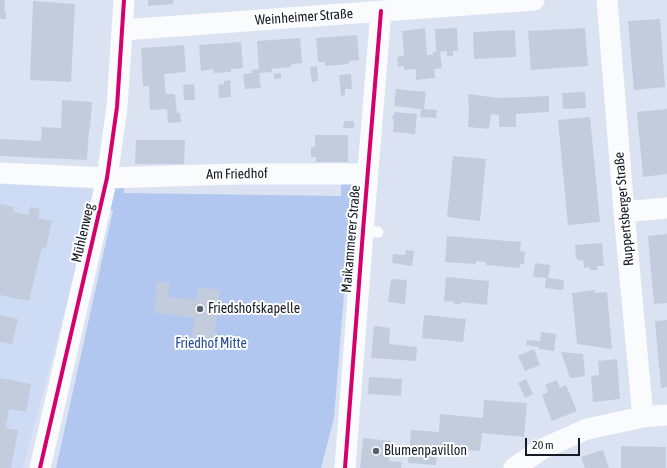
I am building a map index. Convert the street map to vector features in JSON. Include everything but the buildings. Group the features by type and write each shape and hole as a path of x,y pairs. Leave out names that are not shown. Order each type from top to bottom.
{"street":[{"name":"Mühlenweg","path":"40,468 107,178 117,107 124,0"},
{"name":"Weinheimer Straße","path":"123,30 534,0"},
{"name":"Ruppertsberger Straße","path":"607,0 624,212 643,418"},
{"name":"Maikammerer Straße","path":"344,468 370,231 367,174 381,11"},
{"name":"Am Friedhof","path":"0,174 107,178 236,174 367,174"},
{"path":"624,212 667,208"},
{"path":"514,468 542,449 587,429 667,415"}],"shaded area":[{"path":"0,184 97,189 23,468 0,468"}],"green space":[{"name":"Friedhof Mitte","path":"124,182 124,193 341,196 341,182 353,182 334,418 321,468 56,468 113,210 109,209 115,185"}],"cycle path":[{"path":"40,468 107,178 117,107 124,0"},
{"path":"345,468 381,11"}],"place":[{"name":"Friedshofskapelle","path":"200,309"},
{"name":"Blumenpavillon","path":"376,451"}]}
